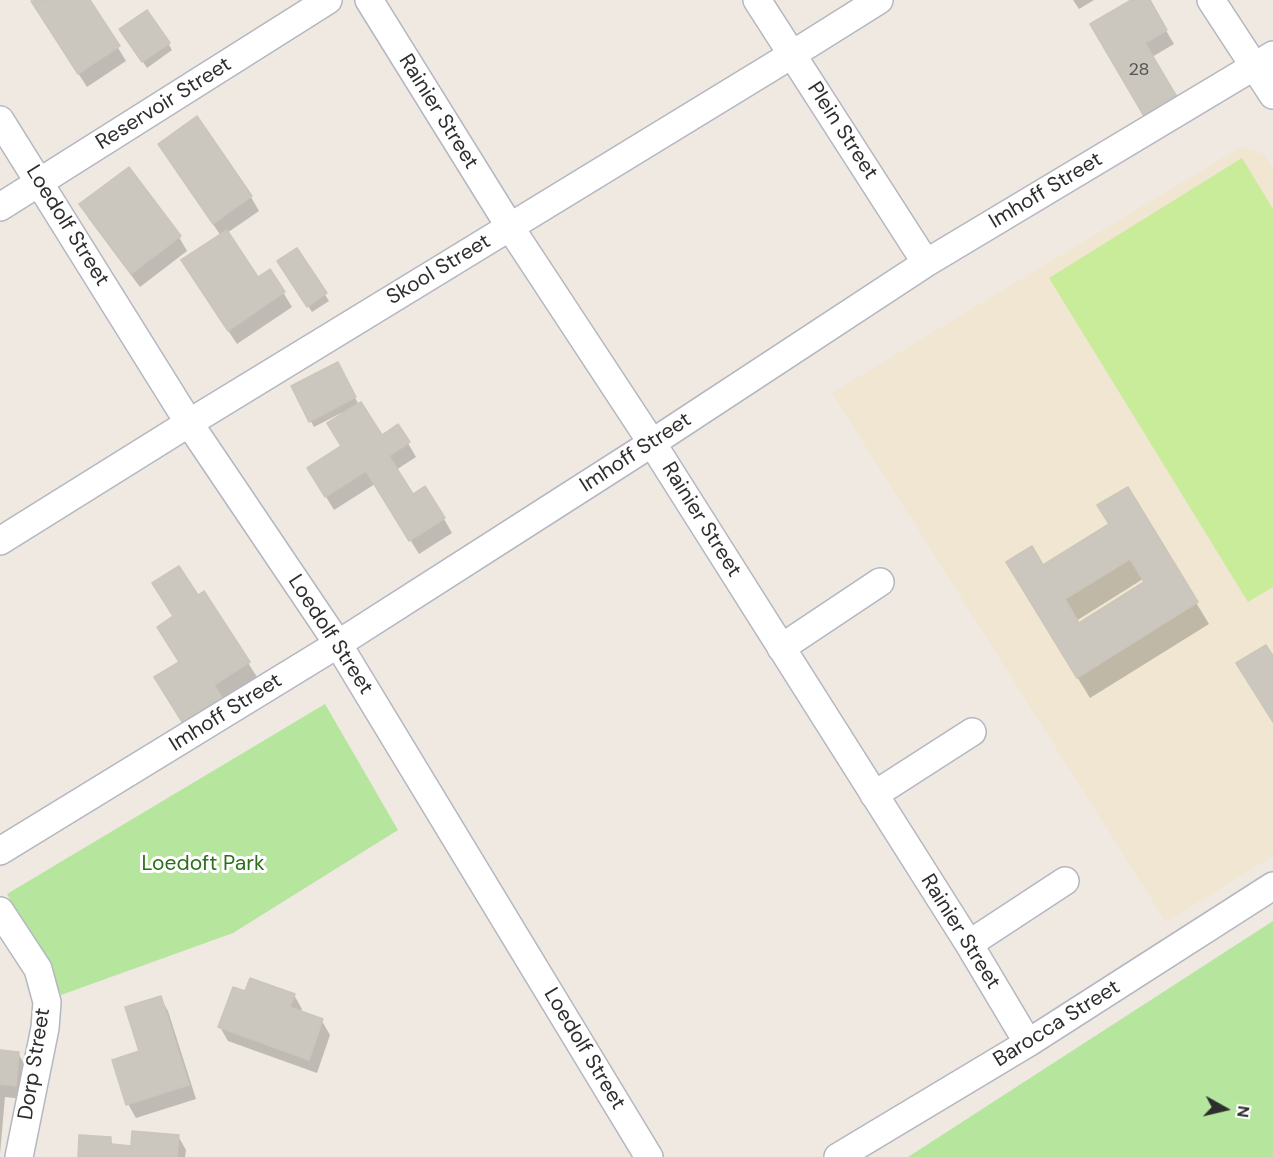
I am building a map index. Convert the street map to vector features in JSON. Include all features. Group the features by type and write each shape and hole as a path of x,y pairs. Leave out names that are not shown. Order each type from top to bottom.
{"street":[{"name":"Reservoir Street","path":"0,207 328,0"},
{"name":"Rainier Street","path":"369,0 510,227 652,443 969,944 1028,1043"},
{"name":"Plein Street","path":"757,0 926,263"},
{"name":"Skool Street","path":"0,541 879,0"},
{"path":"1211,0 1264,60 1273,94"},
{"name":"Imhoff Street","path":"0,851 338,644 652,443 926,263 1264,60"},
{"name":"Loedolf Street","path":"0,120 189,423 338,644 649,1157"},
{"path":"781,648 880,582"},
{"path":"874,795 972,732"},
{"path":"969,944 1065,881"},
{"name":"Barocca Street","path":"838,1157 1028,1043 1273,886"},
{"name":"Dorp Street","path":"0,911 38,969 47,1002 45,1028 20,1157"}],"shaded area":[{"path":"1241,147 1264,154 1273,168 1273,856 1166,922 832,393"}],"green space":[{"path":"1242,158 1273,209 1273,587 1248,602 1049,278"},
{"name":"Loedoft Park","path":"325,704 398,830 233,933 61,995 7,894"},
{"path":"1273,921 1273,1157 908,1157"}],"building":[{"path":"90,0 120,46 78,74 31,1"},
{"path":"1131,0 1150,0 1167,30 1145,43 1177,97 1144,116 1090,24"},
{"path":"147,10 170,43 142,62 119,29"},
{"path":"197,116 252,196 213,224 158,144"},
{"path":"129,167 181,236 131,274 79,204"},
{"path":"227,230 258,277 270,269 285,292 228,331 181,260"},
{"path":"297,248 327,293 307,307 277,261"},
{"path":"338,362 356,397 309,422 291,386"},
{"path":"361,402 382,435 398,424 410,442 389,456 413,494 425,486 445,518 409,541 366,471 325,497 307,468 341,446 327,423"},
{"path":"1128,487 1198,602 1077,678 1006,562 1032,546 1043,565 1109,524 1097,505","holes":["1130,559 1144,582 1079,623 1065,599"]},
{"path":"179,566 198,595 204,591 250,662 214,685 228,707 189,733 154,677 179,662 157,627 173,616 152,583"},
{"path":"1266,645 1273,656 1273,722 1236,663"},
{"path":"250,978 295,994 290,1007 323,1019 309,1060 218,1027 233,987 245,991"},
{"path":"161,996 189,1085 126,1105 112,1060 139,1051 125,1007"},
{"path":"0,1050 19,1052 16,1086 0,1084"},
{"path":"132,1131 179,1135 177,1157 78,1157 79,1135 111,1137 111,1144 131,1146"}]}
